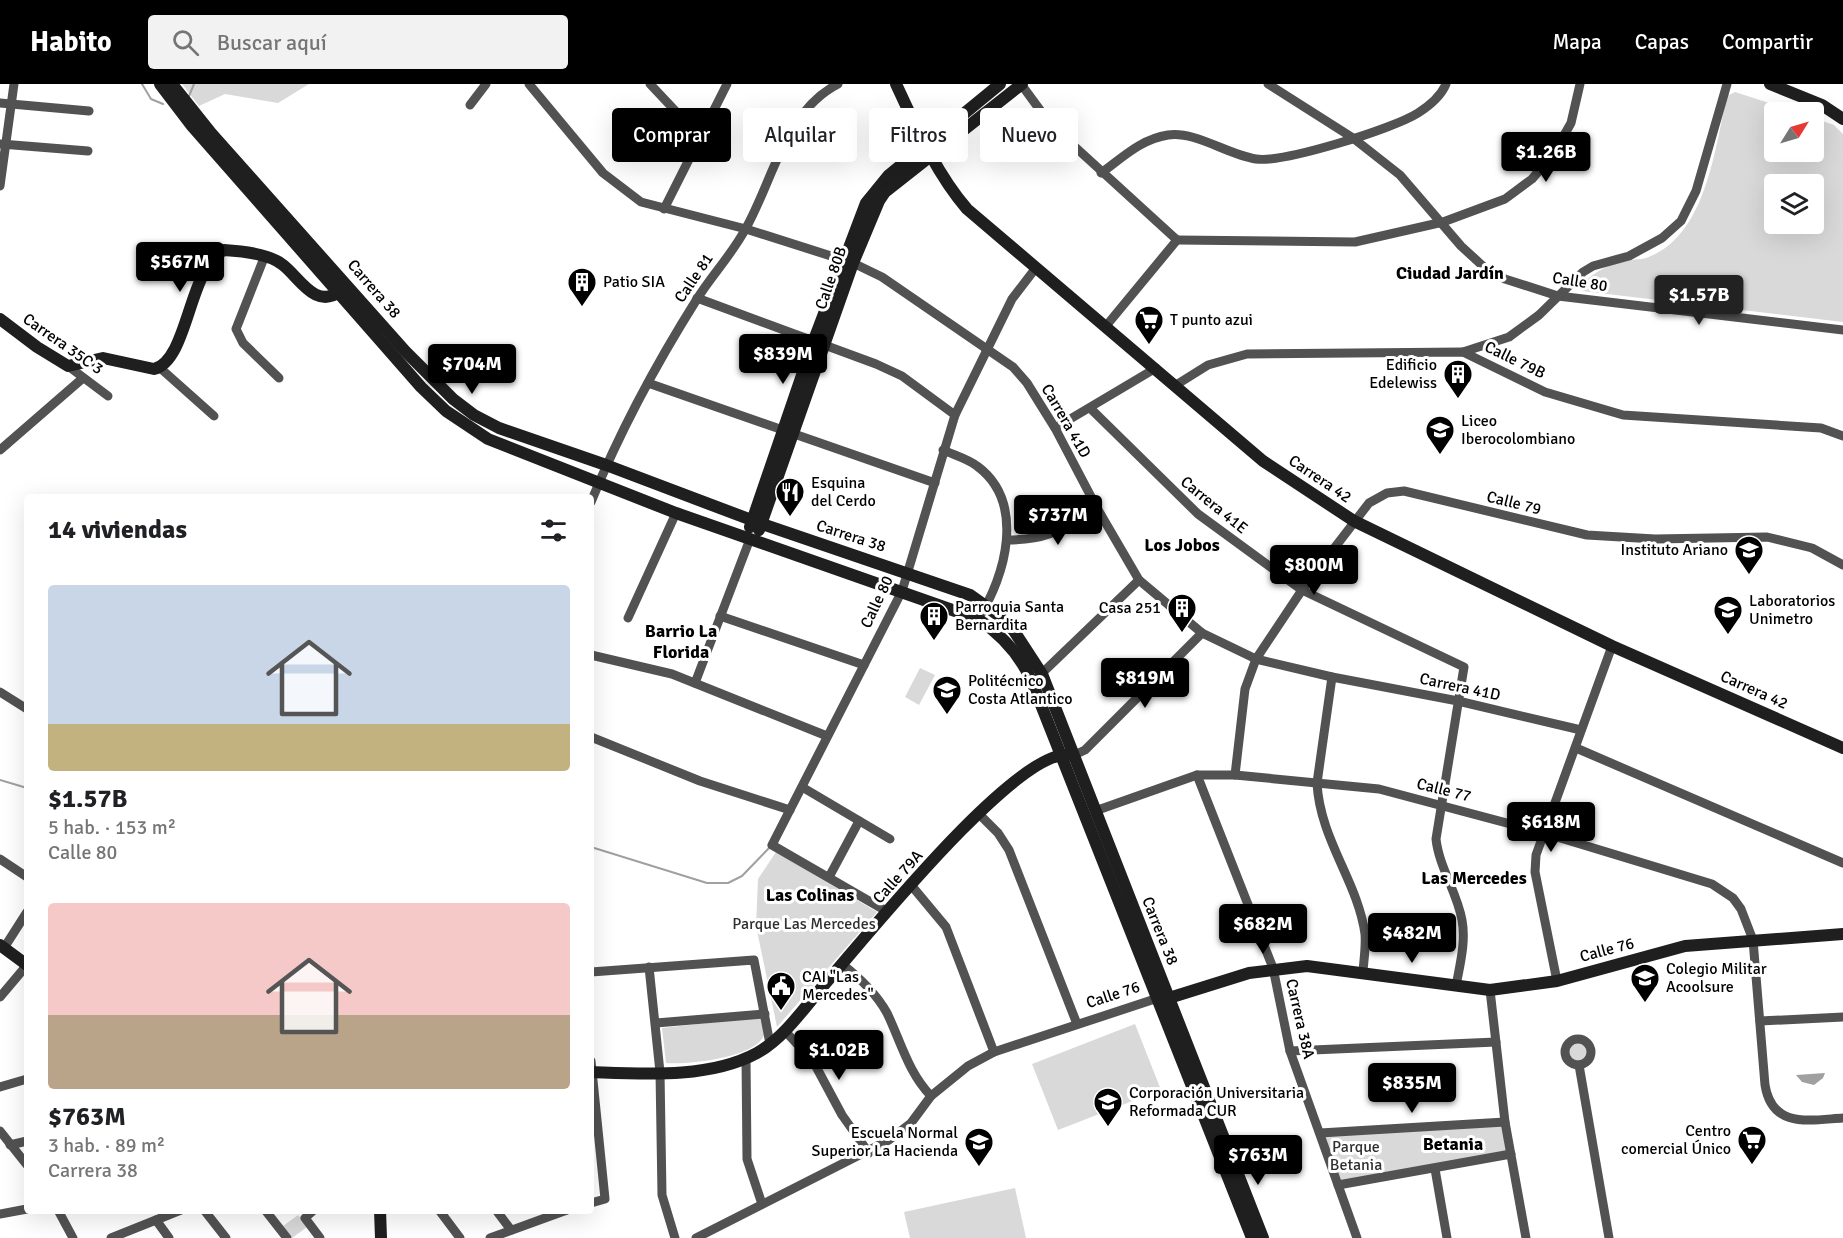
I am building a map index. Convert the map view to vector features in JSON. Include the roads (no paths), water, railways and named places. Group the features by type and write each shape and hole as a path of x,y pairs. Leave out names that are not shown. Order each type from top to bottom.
{"main road":[{"name":"Carrera 38","path":"160,84 192,126 337,294 421,387 446,411 488,439 598,484 978,619 1006,641 1037,678"},
{"name":"Carrera 38","path":"172,84 211,133 436,383 474,415 499,428 606,465 757,522 970,595 1014,631 1037,678 1164,998 1263,1238"},
{"name":"Carrera 42","path":"896,84 908,108"},
{"name":"Calle 80B","path":"968,111 1000,84"},
{"name":"Calle 80B","path":"968,128 1022,84"},
{"path":"1770,84 1822,105 1843,119"},
{"name":"Calle 80B","path":"750,539 873,192 906,162"},
{"name":"Calle 80B","path":"848,261 879,201 894,185 926,162"},
{"name":"Carrera 42","path":"934,162 953,193 967,209 1035,269 1156,368 1263,461 1354,522 1612,646 1843,748"},
{"path":"68,366 103,358 145,368 159,367 167,360 181,333 203,274 211,262 224,250 264,258 284,265 313,294 319,296 337,294 348,285"},
{"name":"Carrera 35C 3","path":"1,323 68,366"},
{"name":"Carrera 38","path":"1067,755 1095,811 1252,1238"},
{"name":"Calle 79A","path":"594,1068 660,1072 699,1070 746,1058 770,1044 911,885 1003,788 1067,755"},
{"name":"Calle 76","path":"1164,998 1232,977 1273,968 1307,966 1363,971 1490,990 1557,981 1685,946 1843,934"},
{"path":"2,946 24,963"},
{"path":"380,1214 381,1238"}],"street":[{"path":"0,186 3,144 14,84"},
{"path":"470,105 486,84"},
{"name":"Carrera 41D","path":"529,84 603,173 641,201 664,209 746,229 848,261 882,277 1013,367 1027,383 1055,428 1096,508 1139,580 1202,633 1256,659 1332,677 1458,701 1581,730"},
{"path":"650,84 672,108"},
{"path":"716,108 727,84"},
{"name":"Calle 81","path":"594,494 606,465 648,383 697,298 746,229 792,130 810,105 838,84"},
{"path":"1022,84 1051,125 1101,174 1178,240 1355,242 1443,222 1504,199 1532,179 1554,153 1571,123 1580,84"},
{"name":"Calle 80","path":"1268,84 1353,138 1400,175 1443,222 1461,246 1485,268 1505,279 1558,296 1843,330"},
{"path":"1101,174 1143,142 1170,135 1256,159 1281,158 1353,138 1416,114 1431,104 1446,84"},
{"path":"1463,352 1509,337 1593,266 1629,256 1662,238 1681,220 1696,192 1727,84"},
{"path":"0,103 88,111"},
{"path":"3,144 88,151"},
{"path":"664,209 689,162"},
{"path":"1106,326 1178,240"},
{"path":"264,258 236,329 243,343 279,378"},
{"name":"Calle 80","path":"829,878 772,845 902,591 955,415 1012,299 1035,269"},
{"path":"697,298 820,342 902,376 955,415"},
{"name":"Calle 79B","path":"1176,385 1208,365 1247,354 1463,352 1545,392 1623,415 1821,428 1843,435"},
{"name":"Carrera 35C 3","path":"68,366 108,396"},
{"path":"159,367 214,416"},
{"path":"1055,428 1156,368"},
{"path":"0,450 83,378"},
{"path":"648,383 935,483"},
{"name":"Carrera 41E","path":"1090,408 1198,514 1302,590 1464,667 1458,701"},
{"path":"943,450 977,466 997,490 1006,512 1007,540 986,606 978,619"},
{"name":"Calle 79","path":"1256,659 1302,590 1369,504 1387,493 1404,490 1587,536 1655,539 1767,537 1812,548 1843,566"},
{"path":"1007,540 1035,540 1050,535 1096,508"},
{"path":"628,618 676,513"},
{"name":"Calle 80B","path":"695,683 750,539"},
{"path":"1037,678 1139,580"},
{"path":"720,616 864,665"},
{"name":"Calle 79A","path":"1067,755 1085,750 1202,633"},
{"path":"1557,981 1535,872 1536,855 1612,646"},
{"path":"594,656 642,665 695,683 827,736"},
{"path":"1235,775 1245,688 1256,659"},
{"path":"1332,677 1317,783 1322,820 1365,932 1363,971"},
{"path":"0,692 24,707"},
{"path":"1456,986 1463,930 1462,918 1438,854 1436,839 1458,701"},
{"path":"594,738 700,781 790,810"},
{"path":"1576,748 1843,863"},
{"name":"Calle 77","path":"1095,811 1197,775 1235,775 1379,789 1544,833 1712,884 1732,898 1741,909 1754,940 1767,1094 1776,1110 1794,1120 1843,1118"},
{"name":"Carrera 38A","path":"1197,775 1273,968 1290,1051 1357,1238"},
{"path":"802,787 890,839"},
{"path":"978,813 998,834 1009,850 1077,1024"},
{"path":"860,821 829,878 888,912"},
{"path":"0,859 24,875"},
{"path":"911,885 928,902 946,927 994,1052"},
{"path":"2,946 24,916"},
{"path":"594,972 754,960 770,1044"},
{"path":"842,964 876,997 886,1012 911,1070 931,1096"},
{"path":"649,967 660,1072 662,1195 675,1238"},
{"path":"0,997 24,969"},
{"path":"1490,990 1505,1122 1526,1238"},
{"name":"Calle 76","path":"696,1238 869,1153 911,1123 931,1096 968,1065 994,1052 1164,998"},
{"path":"656,1023 765,1014"},
{"path":"1760,1021 1843,1017"},
{"path":"784,1030 813,1061 842,1115 869,1153"},
{"path":"1290,1051 1496,1042"},
{"path":"746,1058 747,1159 762,1204"},
{"path":"1579,1065 1610,1238"},
{"path":"1764,1065 1776,1065"},
{"path":"0,1087 24,1080"},
{"path":"594,1088 605,1199 594,1202"},
{"path":"1320,1133 1505,1122"},
{"path":"0,1131 24,1161"},
{"path":"10,1145 24,1142"},
{"path":"1338,1185 1511,1154"},
{"path":"1435,1168 1447,1238"},
{"path":"0,1214 24,1210"},
{"path":"60,1214 73,1238"},
{"path":"111,1238 171,1214"},
{"path":"207,1214 226,1238"},
{"path":"268,1214 286,1238"},
{"path":"310,1214 305,1218 320,1238"},
{"path":"442,1214 460,1238"},
{"path":"499,1214 511,1230"},
{"path":"490,1238 549,1214"},
{"path":"156,1220 169,1238"}],"waterway":[{"path":"142,84 151,99 163,104"},
{"path":"189,96 194,84"},
{"path":"0,780 24,787"},
{"path":"594,848 707,883 728,883 742,876 770,847"}],"place":[{"name":"Patio SIA","path":"582,308"},
{"name":"T punto azui","path":"1149,346"},
{"name":"Edificio Edelewiss","path":"1458,400"},
{"name":"Liceo Iberocolombiano","path":"1440,456"},
{"name":"Esquina del Cerdo","path":"790,518"},
{"name":"Instituto Ariano","path":"1749,576"},
{"name":"Casa 251","path":"1182,634"},
{"name":"Laboratorios Unimetro","path":"1728,636"},
{"name":"Parroquia Santa Bernardita","path":"934,642"},
{"name":"Politécnico Costa Atlantico","path":"947,716"},
{"name":"Colegio Militar Acoolsure","path":"1645,1004"},
{"name":"CAI \"Las Mercedes\"","path":"781,1012"},
{"name":"Corporación Universitaria Reformada CUR","path":"1108,1128"},
{"name":"Centro comercial Único","path":"1752,1166"},
{"name":"Escuela Normal Superior La Hacienda","path":"979,1168"}],"district":[{"name":"Ciudad Jardín","path":"1450,273"},
{"name":"Los Jobos","path":"1182,545"},
{"name":"Barrio La Florida","path":"681,641"},
{"name":"Las Mercedes","path":"1474,878"},
{"name":"Las Colinas","path":"810,895"},
{"name":"Betania","path":"1453,1144"}],"park label":[{"name":"Parque Las Mercedes","path":"804,924"},
{"name":"Parque Betania","path":"1356,1156"}]}
